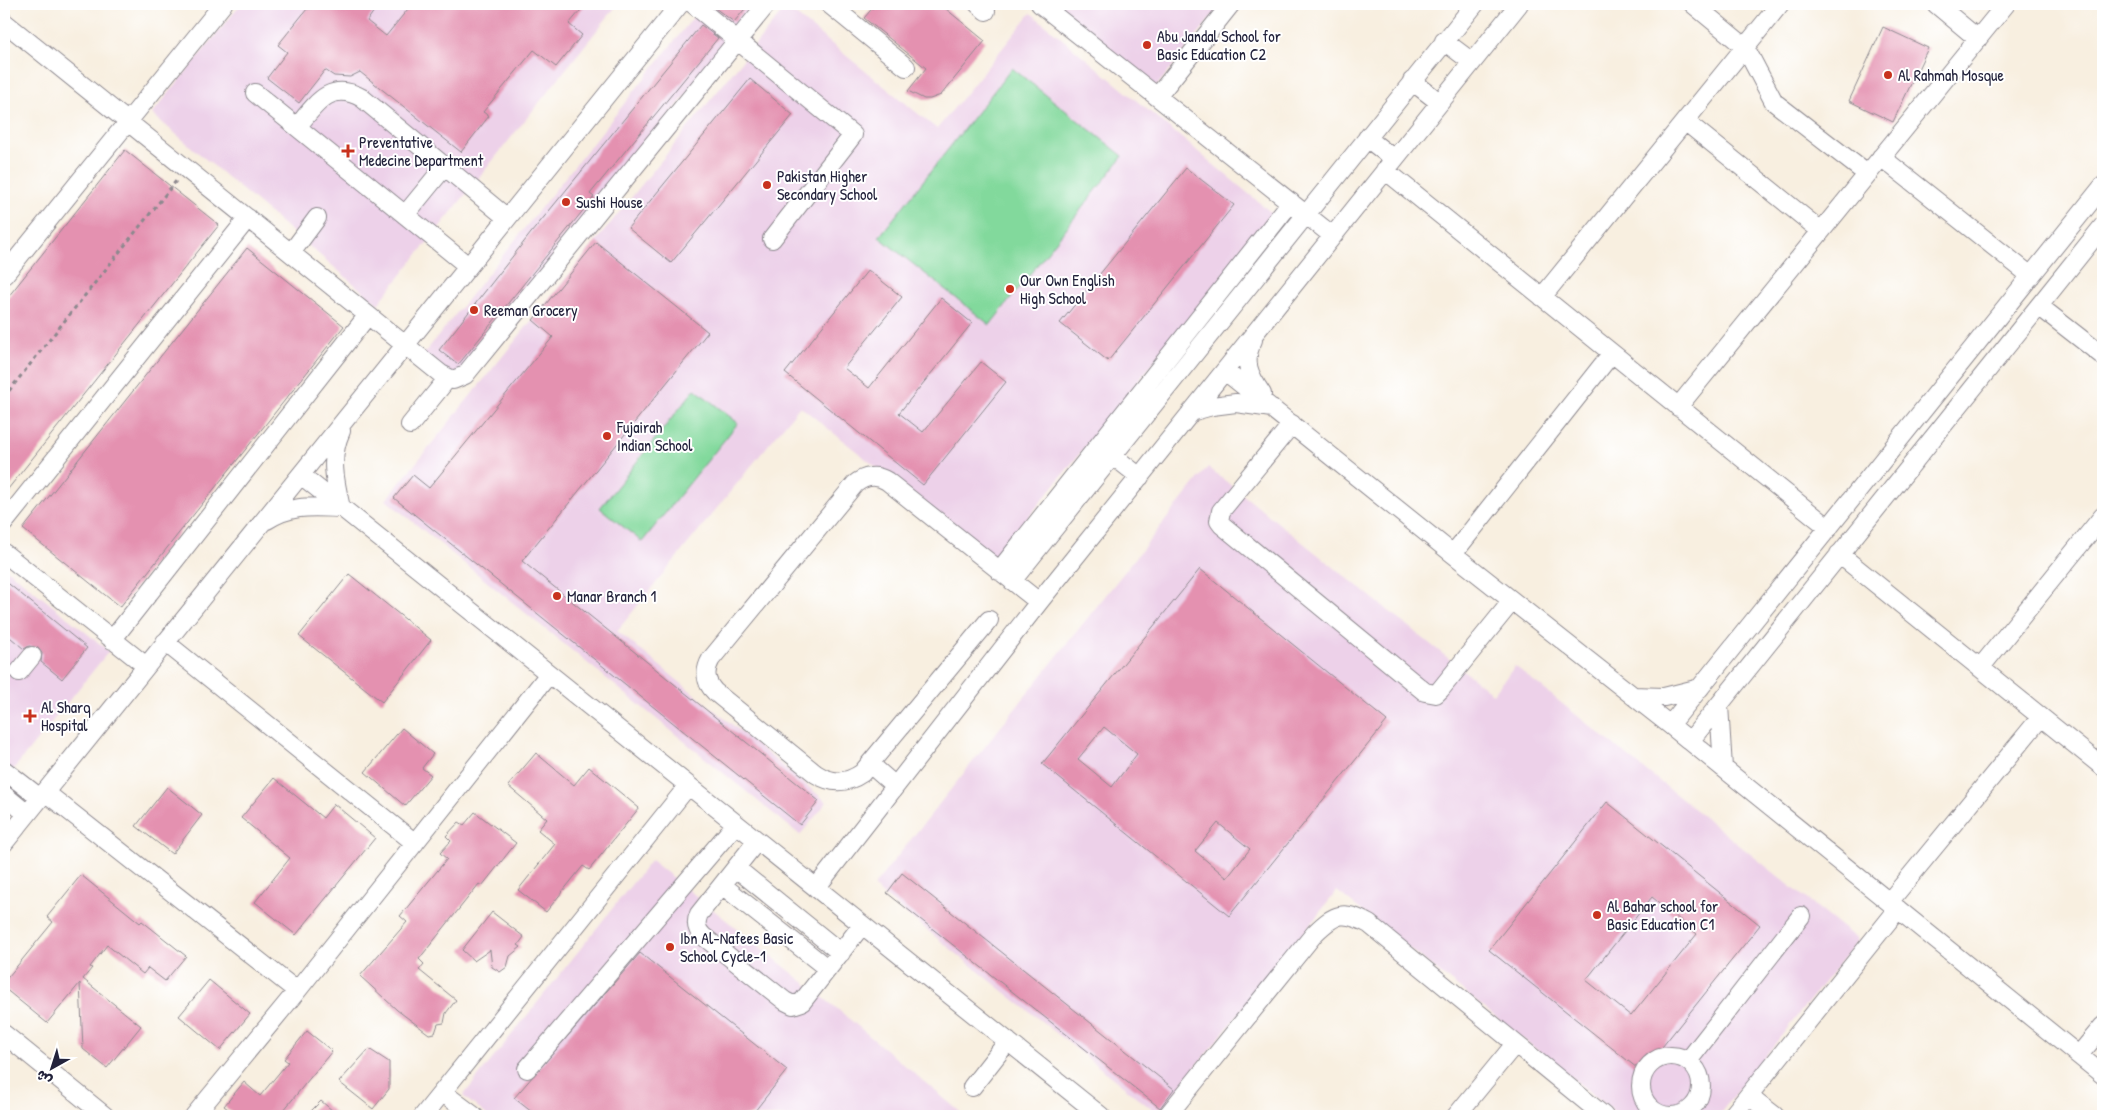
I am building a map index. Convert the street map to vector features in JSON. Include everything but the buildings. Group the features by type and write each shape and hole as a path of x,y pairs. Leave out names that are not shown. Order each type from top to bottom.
{"street":[{"path":"4,275 223,4"},
{"path":"4,843 680,4"},
{"path":"693,4 853,135 772,239"},
{"path":"4,22 441,374 453,380 465,375 767,4"},
{"path":"829,4 906,67"},
{"path":"1040,4 1333,236"},
{"path":"1157,97 1231,4"},
{"path":"1005,576 1106,450 1306,214 1475,4"},
{"path":"816,888 1039,602 1517,4"},
{"path":"1693,4 1745,47 1774,102 1868,174"},
{"path":"1542,297 1780,4"},
{"path":"1936,4 1978,38"},
{"path":"1678,407 2006,4"},
{"path":"1444,42 1472,62"},
{"path":"1412,81 1439,102"},
{"path":"297,127 320,99 328,94 336,92 354,94 362,98 507,218"},
{"path":"255,93 468,266"},
{"path":"1685,121 1821,231"},
{"path":"1367,138 1390,165 1542,297 1829,528"},
{"path":"1882,157 2031,276"},
{"path":"405,215 445,166"},
{"path":"1670,725 2103,186"},
{"path":"1106,450 1291,202"},
{"path":"4,523 248,218"},
{"path":"291,253 318,218"},
{"path":"1690,741 2103,226"},
{"path":"2039,306 2103,356"},
{"path":"112,640 368,315"},
{"path":"1258,330 1247,353 1250,376 1272,409"},
{"path":"1452,554 1612,353"},
{"path":"1225,371 1452,554 1690,741 2103,1074"},
{"path":"410,425 448,378"},
{"path":"1191,412 1212,406 1236,403 1272,409"},
{"path":"341,508 335,480 334,445 347,417"},
{"path":"1292,424 1221,511 1219,521 1229,532 1425,692 1436,694 1440,690 1512,601"},
{"path":"1106,450 1140,477"},
{"path":"300,475 1101,1116"},
{"path":"989,620 862,773 854,779 844,782 834,782 816,774 711,687 708,682 706,670 711,659 855,484 866,477 877,477 887,482 1039,602"},
{"path":"262,523 282,511 307,506 341,508"},
{"path":"1980,668 2103,516"},
{"path":"4,553 146,666"},
{"path":"1839,554 2103,767"},
{"path":"165,642 415,843"},
{"path":"19,672 32,656"},
{"path":"194,1116 549,674"},
{"path":"1633,696 1664,696 1700,688"},
{"path":"1719,704 1723,768"},
{"path":"1732,1116 2041,717"},
{"path":"870,764 895,786"},
{"path":"4,770 42,795 297,990"},
{"path":"422,1116 688,786"},
{"path":"4,796 27,814"},
{"path":"527,1069 736,824"},
{"path":"757,841 699,914 697,928 703,936 785,1001 793,1005 802,1002 862,925"},
{"path":"736,868 840,952"},
{"path":"722,885 828,969"},
{"path":"1167,1116 1315,933 1330,920 1342,915 1352,915 1369,924 1604,1116"},
{"path":"1688,1062 1801,916"},
{"path":"2080,1055 2103,1026"},
{"path":"4,1034 105,1116"},
{"path":"972,1087 1008,1041"},
{"path":"1456,1116 1515,1044"},
{"path":"442,1092 474,1116"},
{"path":"1749,1096 1775,1116"}],"path":[{"path":"4,397 186,168"}],"shaded area":[{"name":"Preventative Medecine Department","path":"241,4 618,4 378,304 152,114"},
{"path":"704,4 759,4 456,381 423,355"},
{"name":"Abu Jandal School for Basic Education C2","path":"1053,4 1222,4 1156,87"},
{"path":"786,7 937,129 1031,13 1273,214 993,561 800,406 617,631 827,802 800,835 386,500"},
{"path":"1208,467 1493,694 1515,666 1858,940 1717,1116 1620,1116 1337,891 1158,1114 873,887"},
{"name":"Al Sharq Hospital","path":"4,567 109,651 4,781"},
{"name":"Ibn Al-Nafees Basic School Cycle-1","path":"651,860 835,1007 965,1116 488,1116 463,1096"}],"green space":[{"path":"1012,68 1123,156 990,325 879,237"},
{"path":"695,389 738,423 642,542 600,508"}],"place":[{"name":"Abu Jandal School for Basic Education C2","path":"1147,45"},
{"name":"Al Rahmah Mosque","path":"1888,75"},
{"name":"Preventative Medecine Department","path":"348,151"},
{"name":"Pakistan Higher Secondary School","path":"767,185"},
{"name":"Sushi House","path":"566,202"},
{"name":"Our Own English High School","path":"1010,289"},
{"name":"Reeman Grocery","path":"474,310"},
{"name":"Fujairah Indian School","path":"607,436"},
{"name":"Manar Branch 1","path":"557,596"},
{"name":"Al Sharq Hospital","path":"30,716"},
{"name":"Al Bahar school for Basic Education C1","path":"1597,915"},
{"name":"Ibn Al-Nafees Basic School Cycle-1","path":"670,947"}]}
